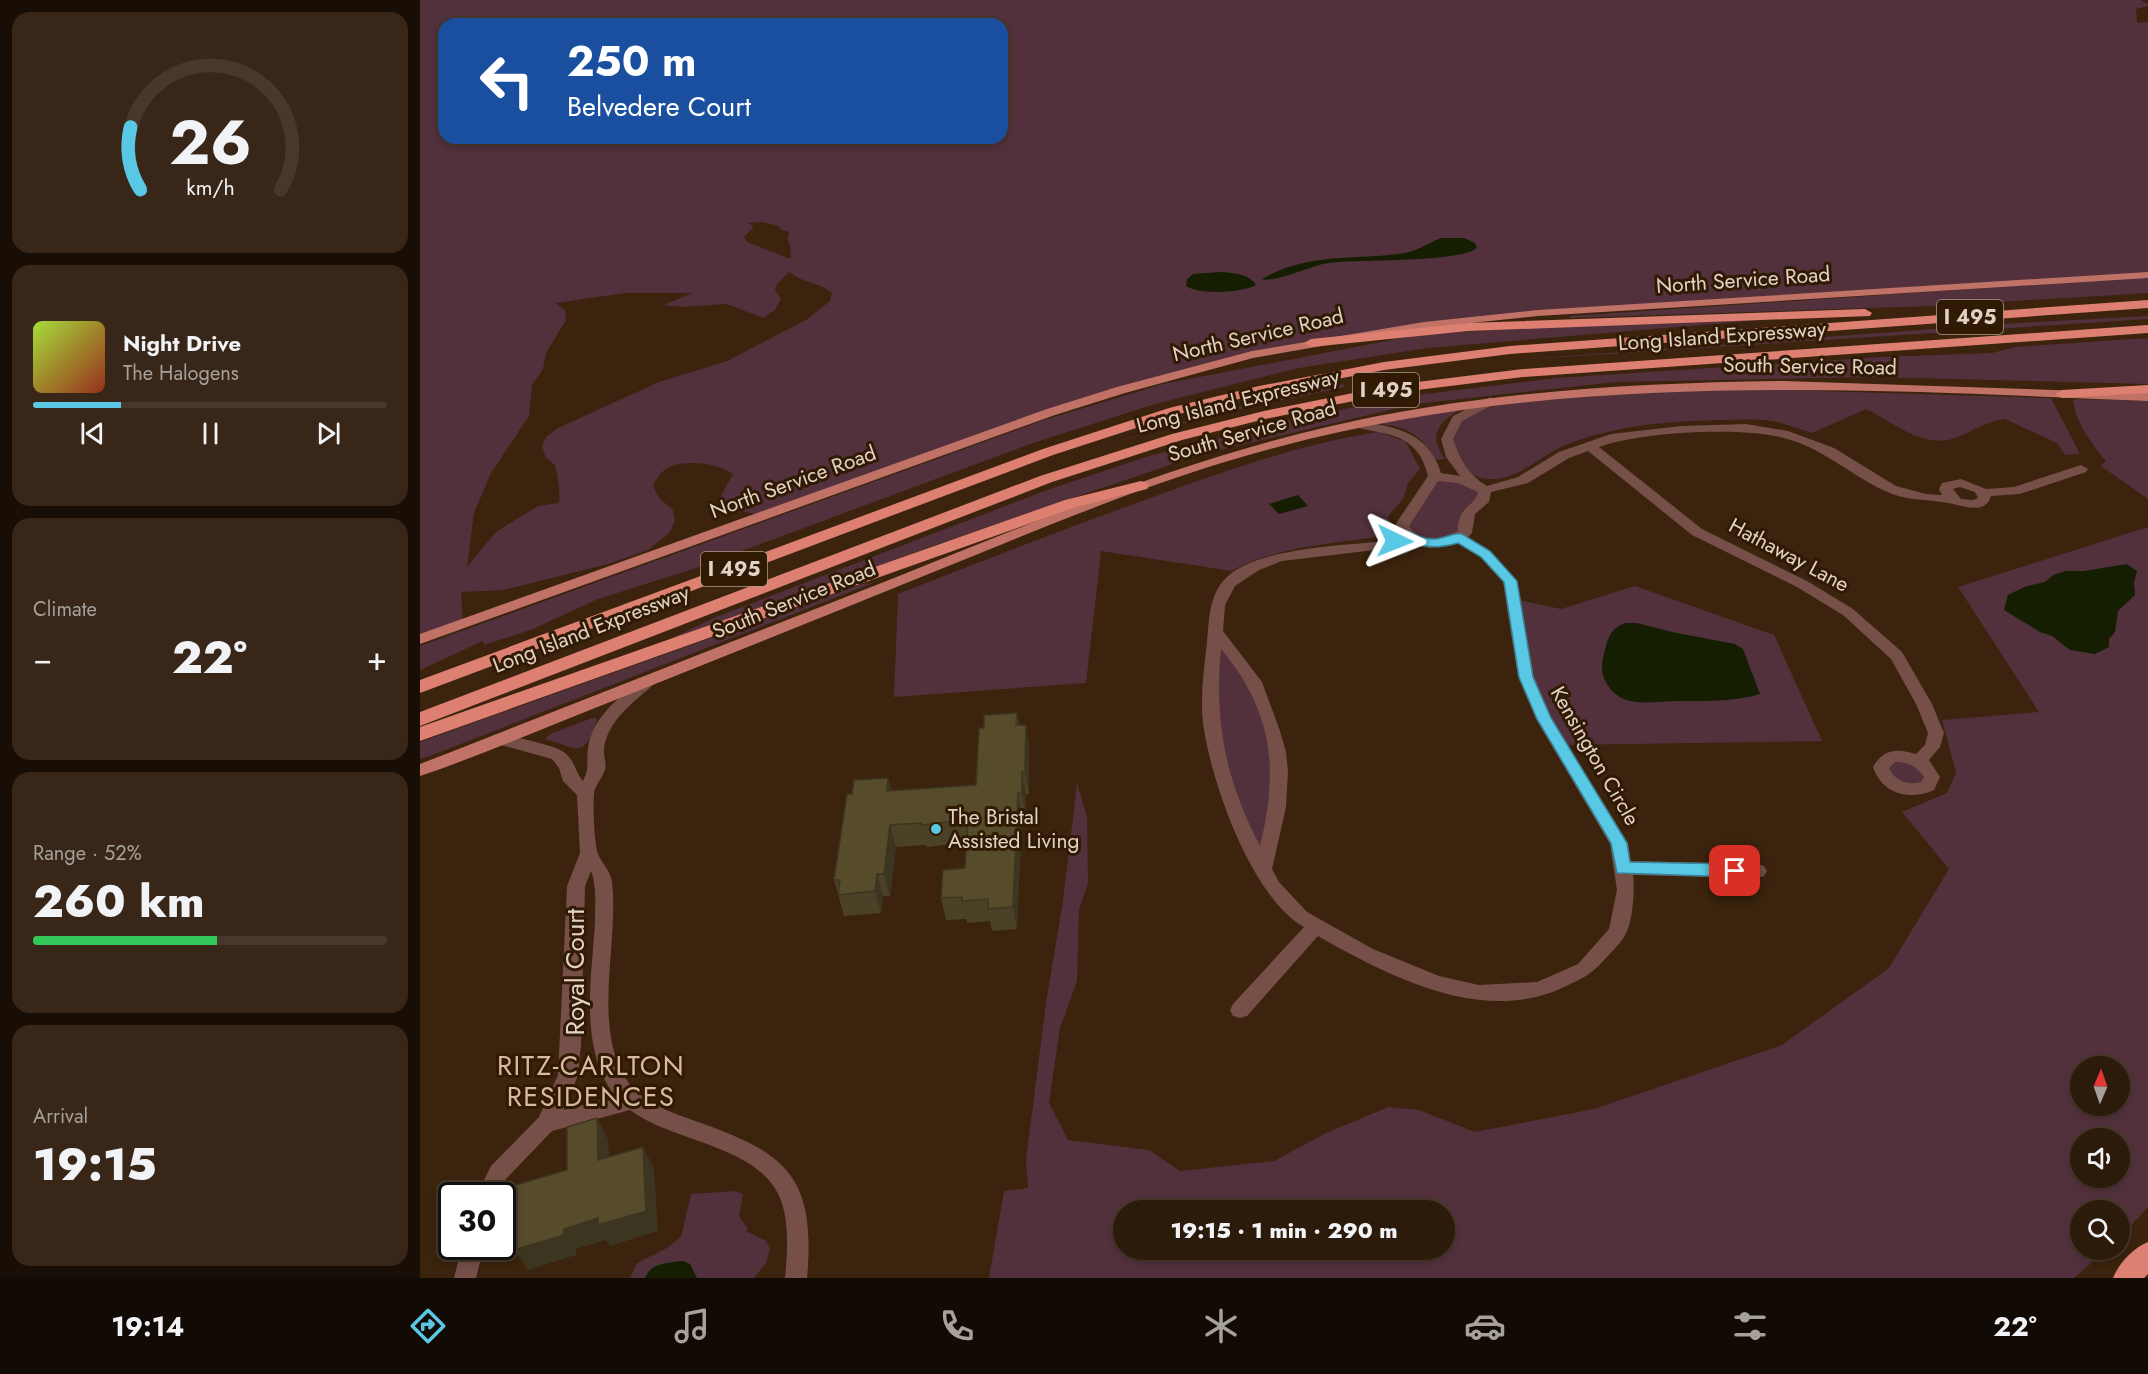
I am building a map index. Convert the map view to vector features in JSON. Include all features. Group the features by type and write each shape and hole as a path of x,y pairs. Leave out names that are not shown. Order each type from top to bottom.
{"highway":[{"path":"1311,343 1468,327 1966,309 2148,297"},
{"name":"Long Island Expressway","path":"420,687 1048,452 1174,411 1259,390 1384,366 1510,350 2148,304"},
{"name":"Long Island Expressway","path":"420,719 1046,479 1166,440 1264,415 1393,389 1523,373 2148,329"},
{"path":"2062,394 2148,389"},
{"path":"420,734 1071,503 1141,486"},
{"path":"2126,1278 2148,1255"}],"main road":[{"name":"North Service Road","path":"420,639 1061,409 1196,369 1311,343 1424,325 1520,315 2148,275"},
{"name":"South Service Road","path":"420,770 1141,486 1249,451 1358,424 1491,401 1599,389 1735,384 2148,397"}],"street":[{"path":"1472,482 1452,457 1447,440 1457,419 1491,401"},
{"path":"1358,424 1395,431 1413,438 1433,464 1435,477"},
{"path":"1485,490 1484,499 1470,508 1463,519 1465,533 1453,540 1436,543 1419,542 1406,535 1402,526 1405,518 1423,496 1427,484 1435,477 1454,477 1472,482 1485,490 1523,480 1564,455 1611,438 1681,430 1746,428 1775,432 1829,451 1891,489 1926,498 1953,500 1946,489 1956,483 1974,486 1983,493 2015,491 2081,469"},
{"name":"Hathaway Lane","path":"1590,446 1697,532 1802,584 1848,612 1897,656 1924,704 1936,734 1932,747 1919,761"},
{"name":"Kensington Circle","path":"1406,535 1395,541 1375,546 1280,557 1254,567 1229,583 1218,605 1210,683 1211,721 1217,756 1241,826 1272,887 1301,918 1366,954 1437,983 1479,993 1539,990 1585,969 1618,933 1626,890 1619,843 1544,719 1526,677 1510,581 1485,554 1458,537"},
{"path":"1215,631 1252,679 1271,724 1279,753 1281,775 1279,805 1263,869"},
{"path":"500,739 544,749 558,755 567,766 569,777 585,794 597,769 596,747 606,722 618,707 648,681"},
{"name":"Royal Court","path":"492,1182 507,1162 546,1124 563,1090 571,1056 576,886 589,853 585,794"},
{"name":"Royal Court","path":"589,853 604,879 601,1039 613,1077 633,1100 669,1121 742,1149 769,1166 778,1175 792,1197 798,1217 796,1278"},
{"path":"1623,868 1758,871"},
{"path":"1240,1010 1316,926"},
{"path":"546,1124 633,1100"},
{"path":"465,1278 470,1260"}],"shaded area":[{"path":"420,0 2140,0 2148,4 2148,6 2136,9 2137,23 2148,22 2148,275 1511,315 1311,343 1147,382 755,514 727,508 718,501 733,474 707,464 676,465 661,473 653,486 659,498 673,510 675,521 669,533 648,550 608,564 504,590 461,592 463,624 420,639","holes":["761,222 779,226 782,230 790,232 787,239 790,244 791,259 747,242 744,237 753,228 747,223","789,272 832,293 830,301 806,320 727,361 659,382 558,428 546,437 542,447 546,458 555,465 559,503 538,506 496,532 467,567 474,513 491,473 529,416 532,385 543,369 546,353 566,320 565,310 555,303 625,293 692,293 664,305 682,307 727,304 763,318 775,310 781,299 775,290 777,284"]},
{"path":"1441,238 1464,238 1475,243 1477,248 1467,253 1450,256 1321,264 1283,277 1262,279 1295,265 1312,261 1404,253"},
{"path":"1220,272 1245,276 1256,285 1241,290 1221,292 1201,291 1186,286 1187,279 1193,274"},
{"path":"2148,277 2148,293 1932,306 1570,318 1570,316"},
{"path":"2148,316 2148,319 1501,361 2001,324"},
{"path":"1785,318 1427,348 1299,368 1155,404 1033,443 696,568 598,599 533,629 484,645 483,641 420,670 420,646 1044,420 1163,384 1423,334 1559,326"},
{"path":"2148,338 2148,384 1873,377 1616,382 1415,404 1199,455 938,544 717,625 670,639 716,617 1047,490 1149,456 1280,422 1409,396 1556,378 1882,357 1992,353 2015,347"},
{"path":"1343,384 1345,387 1226,412 1098,447 1225,410"},
{"path":"1724,388 2051,398 2080,454 2065,455 2057,443 2005,419 1941,441 1919,437 1866,409 1812,433 1766,420 1683,422 1625,428 1568,444 1523,470 1504,478 1484,479 1469,472 1464,466 1452,435 1466,416 1482,408 1546,399"},
{"path":"2073,400 2148,401 2148,499 2101,466 2106,461 2090,440 2074,408"},
{"path":"1466,407 1443,422 1439,428 1437,442 1445,459 1437,460 1424,443 1410,432 1394,426 1372,423"},
{"path":"1378,432 1405,441 1420,469 1408,483 1403,499 1388,516 1391,531 1383,536 1286,551 1232,571 1101,551 1086,683 894,697 898,594 1066,529 1219,474 1324,442"},
{"path":"1435,477 1454,477 1485,490 1470,508 1465,533 1436,543 1406,535 1405,518"},
{"path":"1298,495 1308,506 1279,514 1269,504"},
{"path":"2148,527 2148,1207 2130,1226 2130,1200 2070,1200 2070,1260 2095,1260 2074,1278 989,1278 1004,1191 1028,1188 1026,1160 1046,1003 1063,901 1077,783 1087,817 1088,883 1079,910 1077,981 1060,1028 1049,1103 1068,1140 1149,1150 1180,1171 1274,1161 1324,1134 1388,1107 1419,1110 1475,1132 1594,1109 1782,1045 1889,968 1949,869 1902,812 1947,793 1956,773 1942,720 2039,712 1958,587"},
{"path":"2127,564 2137,571 2134,583 2135,595 2118,611 2115,632 2109,639 2109,647 2095,654 2070,650 2052,636 2040,632 2004,610 2008,595 2024,587 2045,582 2053,575 2065,571 2084,571"},
{"path":"873,583 420,759 420,742 862,584"},
{"path":"1635,586 1774,635 1822,741 1560,745 1544,719 1513,599 1561,609"},
{"path":"1626,623 1637,623 1735,644 1743,649 1760,694 1730,700 1709,701 1639,702 1621,698 1607,684 1602,666 1610,634"},
{"path":"1215,631 1252,679 1281,764 1263,869 1217,756"},
{"path":"596,718 597,721 583,747 572,748 545,739 550,734"},
{"path":"1911,758 1931,782 1899,788 1883,762"},
{"path":"735,1191 743,1194 739,1216 748,1229 746,1231 766,1241 770,1249 766,1263 754,1278 630,1278 637,1263 667,1248 681,1237 691,1194"},
{"path":"683,1261 690,1264 697,1278 645,1278 656,1266"}],"building":[{"name":"The Bristal Assisted Living","path":"1017,713 1016,725 1026,725 1025,772 1022,772 1022,793 1018,793 1013,907 988,909 988,899 962,901 962,897 941,898 943,870 965,868 968,819 923,825 920,823 890,825 884,874 877,874 875,891 838,895 840,880 834,880 847,794 852,794 854,780 888,778 887,791 976,785 979,728 984,728 984,715"},
{"path":"597,1118 598,1160 643,1147 646,1211 598,1225 598,1218 564,1229 564,1235 516,1249 516,1185 567,1170 567,1127"}],"place":[{"name":"The Bristal Assisted Living","path":"936,829"}],"district":[{"name":"RITZ-CARLTON RESIDENCES","path":"591,1080"}],"route":[{"path":"1395,541 1406,535 1419,542 1436,543 1458,537 1485,554 1510,581 1526,677 1544,719 1619,843 1623,868 1735,871"}]}
